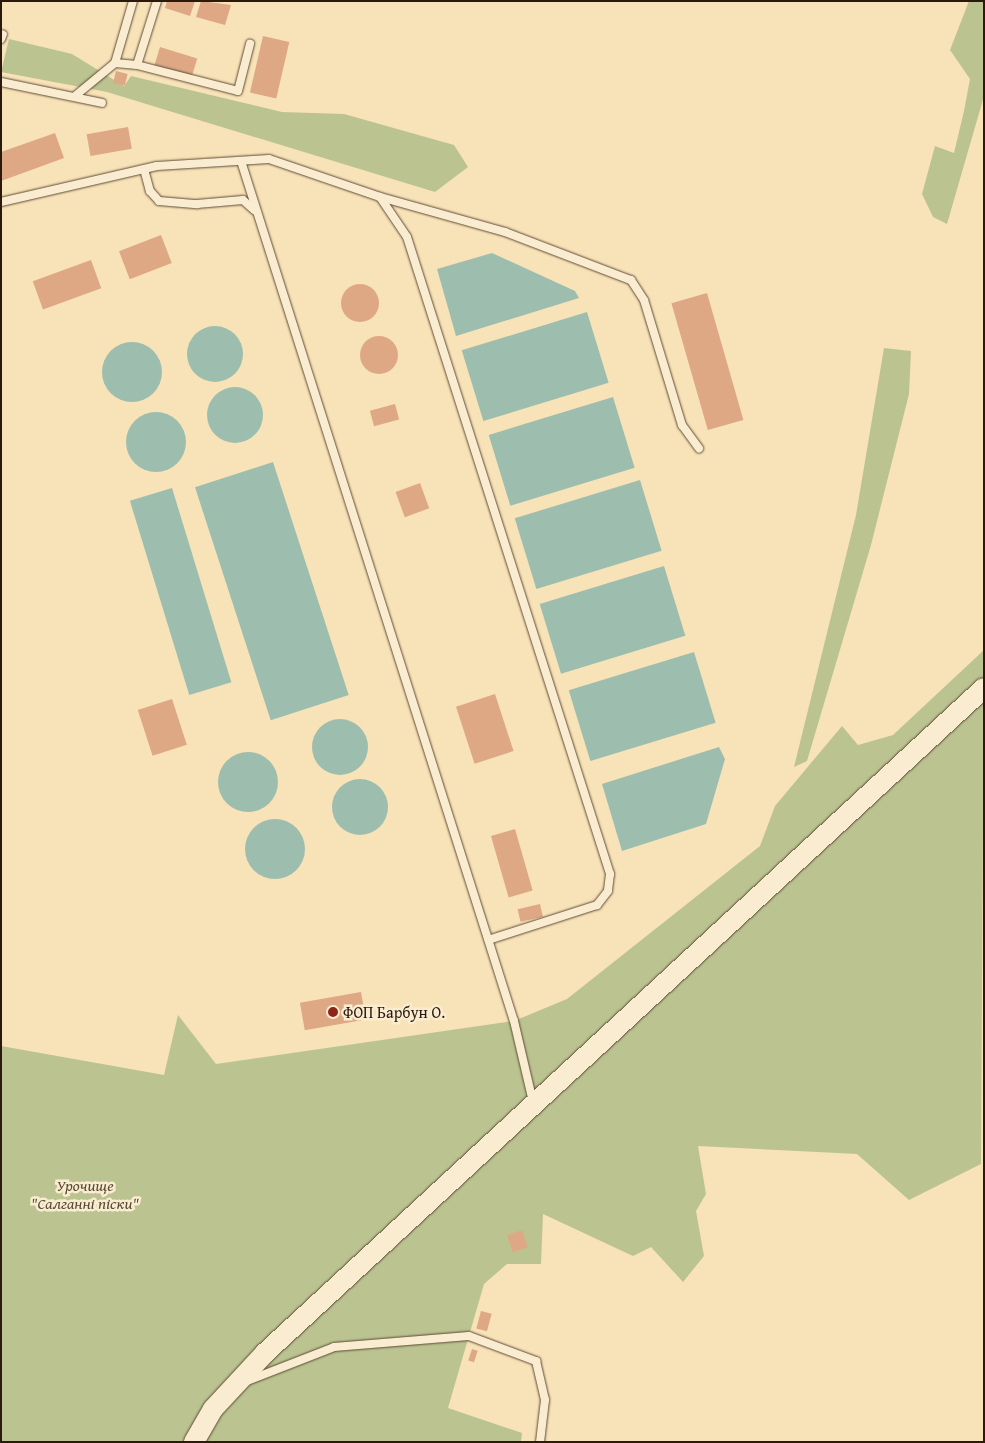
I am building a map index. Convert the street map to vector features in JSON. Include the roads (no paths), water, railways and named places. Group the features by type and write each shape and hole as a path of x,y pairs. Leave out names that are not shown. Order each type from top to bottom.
{"street":[{"path":"194,1442 232,1387 534,1102 984,688"}],"lane":[{"path":"75,96 115,63 133,1"},
{"path":"137,65 157,1"},
{"path":"115,63 137,65 238,91 250,44"},
{"path":"1,82 102,103"},
{"path":"1,202 144,169 269,159 380,197 505,232 631,280 644,300 682,425 699,448"},
{"path":"241,161 488,940 534,1102"},
{"path":"144,169 150,191 159,201 197,204 243,200 255,210"},
{"path":"380,197 408,236 610,874 608,891 597,905 488,940"},
{"path":"232,1387 334,1347 469,1336 536,1361 545,1400 540,1442"}],"place":[{"name":"ФОП Барбун О.","path":"333,1012"}],"park label":[{"name":"Урочище \"Салганні піски\"","path":"85,1194"}]}
